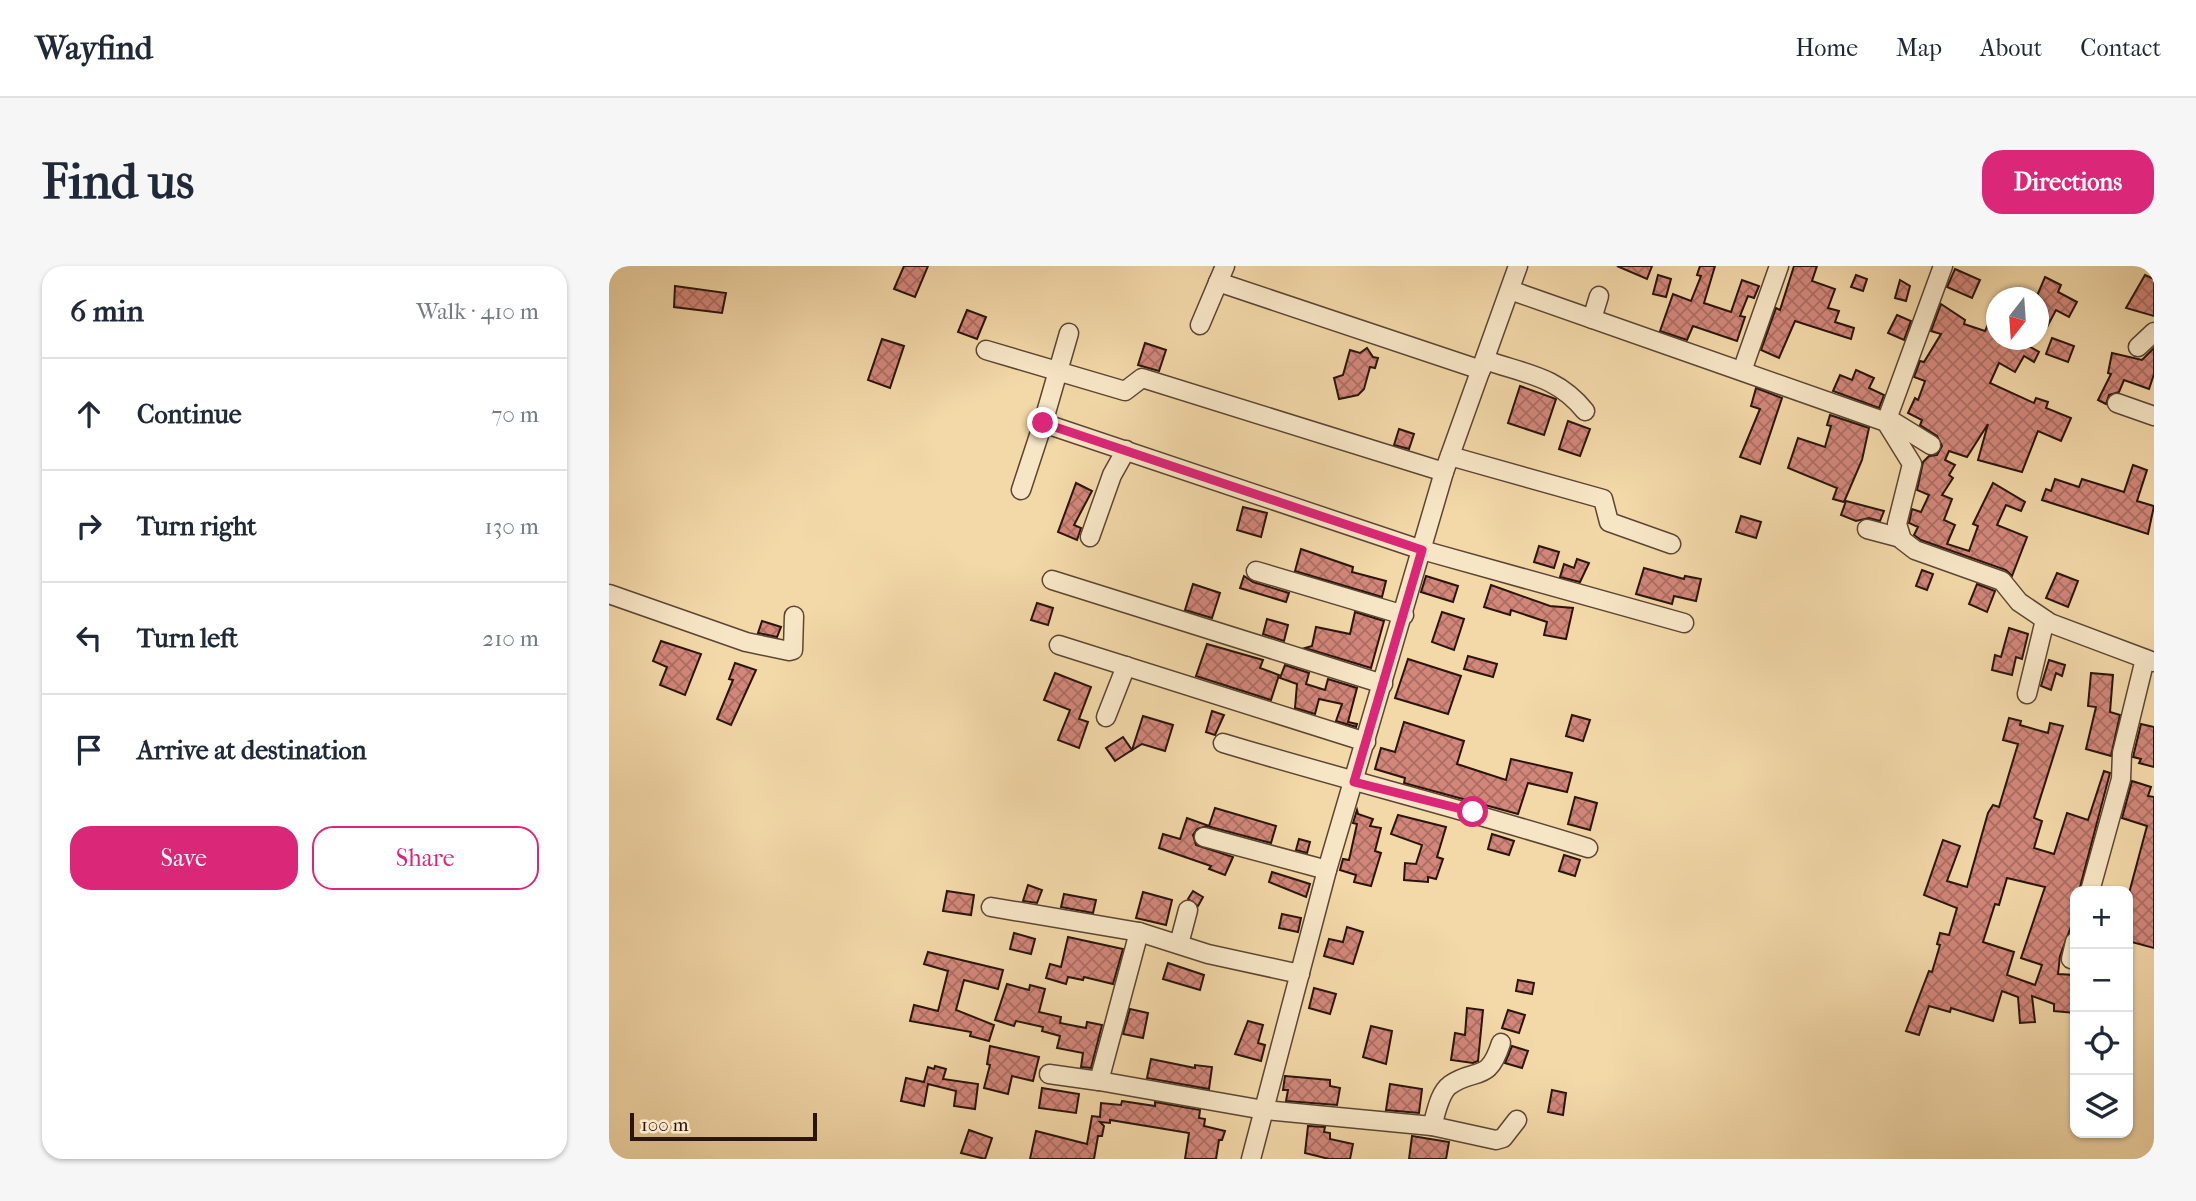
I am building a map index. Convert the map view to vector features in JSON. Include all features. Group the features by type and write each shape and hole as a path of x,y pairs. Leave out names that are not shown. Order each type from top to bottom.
{"street":[{"path":"1251,1159 1327,870 1447,464 1518,266"},
{"path":"1742,371 1779,266"},
{"path":"1901,538 1897,524 1912,464 1887,420 1943,266"},
{"path":"1200,326 1221,274 1483,365 1549,381 1570,392 1585,411"},
{"path":"1510,290 1887,420 1931,444"},
{"path":"1593,319 1599,296"},
{"path":"2137,347 2154,332"},
{"path":"1021,490 1069,333"},
{"path":"986,350 1125,391 1142,378 1447,464 1603,499 1609,522 1671,544"},
{"path":"2117,403 2154,416"},
{"path":"1043,423 1422,550 1684,623"},
{"path":"1090,537 1112,475 1126,450"},
{"path":"1867,529 1901,538 1915,550 2002,581 2019,602 2045,620 2149,660 2122,753 2122,779 2091,886"},
{"path":"1256,571 1404,615"},
{"path":"1052,580 1383,684"},
{"path":"609,594 746,642 789,651 793,650 794,616"},
{"path":"2027,694 2045,620"},
{"path":"1059,645 1366,742"},
{"path":"1106,717 1126,666"},
{"path":"1223,743 1354,782 1473,812 1588,848"},
{"path":"1204,837 1327,870"},
{"path":"991,907 1139,932 1208,954 1300,974"},
{"path":"1179,944 1188,910"},
{"path":"1099,1081 1139,932"},
{"path":"1432,1126 1449,1086 1487,1071 1496,1060 1501,1043"},
{"path":"1049,1074 1265,1110 1432,1126 1496,1140 1503,1138 1517,1120"}],"building":[{"path":"904,266 928,266 915,297 894,289"},
{"path":"1617,266 1652,266 1647,279"},
{"path":"1700,266 1715,266 1704,303 1731,312 1742,280 1759,286 1754,298 1748,296 1740,316 1745,317 1737,341 1693,326 1687,340 1660,331 1673,294 1691,301 1701,276 1697,275"},
{"path":"1794,266 1817,266 1812,281 1835,289 1828,308 1839,311 1835,322 1854,328 1851,339 1795,321 1779,358 1761,350 1776,308 1780,310"},
{"path":"1955,269 1980,280 1972,298 1947,287"},
{"path":"1658,275 1671,279 1666,297 1653,294"},
{"path":"1856,275 1867,279 1863,291 1851,287"},
{"path":"2145,275 2154,279 2154,316 2126,308"},
{"path":"2045,277 2061,285 2058,292 2077,302 2069,317 2056,310 2049,323 2049,287 2041,287"},
{"path":"1900,280 1910,286 1906,301 1895,298"},
{"path":"675,286 726,293 722,313 674,307"},
{"path":"1941,304 1965,320 1964,324 1985,331 1986,329 1986,350 2039,352 2034,362 2024,356 2015,372 1999,363 1990,383 2034,403 2036,398 2048,402 2046,408 2071,418 2061,441 2038,431 2022,472 1978,460 1988,424 1967,457 1949,451 1945,460 1955,465 1949,475 1953,478 1942,495 1952,499 1944,520 1955,525 1947,544 1969,551 1978,526 1973,524 1993,483 2025,502 2021,511 2006,505 1997,525 2027,537 2012,576 2006,570 1921,540 1914,535 1918,527 1909,523 1912,509 1921,512 1929,495 1917,490 1923,462 1929,456 1937,455 1942,446 1937,436 1920,425 1922,420 1908,413 1915,398 1918,400 1925,381 1914,377 1920,361 1924,362 1941,334 1931,331"},
{"path":"967,310 986,317 977,339 958,332"},
{"path":"1897,315 1911,321 1904,340 1888,333"},
{"path":"2052,338 2074,346 2068,362 2046,354"},
{"path":"882,339 904,346 890,388 868,380"},
{"path":"1145,343 1166,350 1159,371 1138,365"},
{"path":"1367,348 1373,357 1378,358 1375,368 1370,367 1364,389 1358,395 1339,399 1334,378 1343,375 1350,350 1360,353"},
{"path":"2154,348 2154,374 2149,389 2124,380 2119,392 2109,395 2106,404 2098,400 2111,374 2108,373 2112,353 2142,360"},
{"path":"1856,370 1874,378 1869,388 1884,395 1879,408 1833,391 1840,375 1852,380"},
{"path":"1520,386 1556,399 1544,435 1508,423"},
{"path":"1756,388 1782,398 1760,464 1740,457 1760,409 1751,406"},
{"path":"1830,415 1869,428 1862,460 1844,502 1833,499 1837,488 1788,468 1798,438 1825,447 1831,426 1827,425"},
{"path":"1568,421 1590,429 1580,456 1559,449"},
{"path":"1399,429 1414,434 1409,449 1394,445"},
{"path":"2133,465 2147,470 2137,501 2154,506 2148,534 2042,500 2046,489 2051,491 2055,479 2079,487 2082,479 2124,492"},
{"path":"1076,483 1092,491 1074,525 1081,528 1077,540 1058,532"},
{"path":"1846,501 1884,511 1880,521 1869,518 1856,521 1841,515"},
{"path":"1243,507 1267,513 1261,537 1237,530"},
{"path":"1741,516 1761,522 1756,538 1736,532"},
{"path":"1539,546 1559,552 1554,568 1534,562"},
{"path":"1301,549 1353,567 1352,572 1386,581 1382,597 1295,571"},
{"path":"1577,559 1589,563 1580,582 1560,577 1564,564 1574,568"},
{"path":"1644,568 1684,579 1685,576 1701,579 1696,601 1674,596 1672,604 1636,594"},
{"path":"1922,570 1933,574 1927,590 1916,586"},
{"path":"2057,573 2078,581 2068,607 2046,598"},
{"path":"1244,576 1253,582 1289,593 1286,602 1240,588"},
{"path":"1426,576 1458,586 1453,602 1421,592"},
{"path":"1193,584 1220,593 1212,618 1185,610"},
{"path":"1977,584 1995,591 1987,612 1969,604"},
{"path":"1491,585 1550,606 1573,608 1566,639 1544,635 1547,622 1511,610 1510,615 1484,607"},
{"path":"1037,603 1053,608 1048,625 1031,620"},
{"path":"1355,612 1384,621 1371,668 1305,648 1312,646 1316,627 1350,634"},
{"path":"1442,612 1464,619 1454,650 1432,642"},
{"path":"1267,619 1288,625 1284,641 1263,634"},
{"path":"762,621 781,627 777,637 758,633"},
{"path":"2009,628 2028,634 2022,659 2016,657 2012,675 1992,670 1995,655 2001,657"},
{"path":"661,641 701,654 685,695 660,685 667,667 653,661"},
{"path":"1207,644 1263,660 1260,668 1279,675 1271,700 1196,676"},
{"path":"1468,656 1497,664 1493,677 1464,669"},
{"path":"1408,659 1461,676 1448,714 1395,698"},
{"path":"2049,660 2065,665 2062,676 2056,673 2051,690 2041,686"},
{"path":"735,663 756,670 731,725 717,719 733,680 729,679"},
{"path":"1285,665 1309,673 1306,684 1325,690 1328,679 1357,688 1348,722 1357,724 1356,727 1336,721 1342,704 1319,699 1315,714 1295,708 1297,684 1280,678"},
{"path":"1055,673 1091,687 1079,719 1088,722 1079,748 1058,740 1070,710 1044,700"},
{"path":"2091,673 2113,675 2110,712 2120,715 2111,756 2086,749 2096,707 2088,706"},
{"path":"1212,711 1224,715 1215,735 1206,732"},
{"path":"1572,715 1590,720 1583,741 1566,736"},
{"path":"1143,716 1173,725 1165,751 1142,744 1132,750"},
{"path":"2009,718 2021,721 2020,725 2048,733 2050,723 2063,726 2034,818 2042,821 2034,848 2054,854 2067,813 2088,820 2104,771 2110,773 2080,886 2070,886 2070,929 2060,956 2058,974 2070,975 2070,1013 2054,1011 2054,1004 2032,996 2035,1022 2020,1023 2018,997 2002,991 1993,1021 1951,1008 1950,1012 1929,1006 1919,1035 1906,1031 1929,971 1932,972 1940,945 1937,944 1940,933 1949,935 1957,908 1924,895 1943,840 1960,846 1947,881 1967,887 1988,813 1993,805 1999,807 2018,744 2003,740","holes":["2007,878 2045,887 2021,958 2042,965 2035,985 2007,975 2014,952 1983,942 1995,904 1999,905"]},
{"path":"1404,722 1464,741 1457,764 1506,780 1511,759 1572,773 1567,792 1528,783 1518,814 1404,783 1405,778 1375,769 1381,748 1395,752"},
{"path":"2141,724 2154,727 2154,767 2139,763 2141,759 2133,757"},
{"path":"1123,737 1132,750 1115,761 1106,748"},
{"path":"2132,781 2151,787 2148,796 2154,797 2154,948 2133,942 2131,886 2147,826 2122,818"},
{"path":"1575,797 1597,803 1590,830 1568,824"},
{"path":"1215,808 1276,826 1271,843 1207,826 1197,829 1193,835 1196,845 1233,857 1225,875 1209,869 1211,866 1159,848 1163,834 1180,839 1187,818 1209,826"},
{"path":"1357,810 1358,814 1373,819 1370,826 1381,828 1375,851 1381,853 1371,886 1354,882 1356,875 1340,870 1343,859 1349,860 1357,824 1353,823"},
{"path":"1398,815 1446,827 1437,857 1443,859 1436,879 1428,877 1428,882 1404,880 1405,863 1416,864 1422,845 1391,834"},
{"path":"1492,834 1514,841 1509,855 1488,849"},
{"path":"1299,839 1310,842 1307,853 1296,850"},
{"path":"1564,855 1580,860 1575,876 1559,871"},
{"path":"1272,872 1310,884 1306,897 1269,882"},
{"path":"1028,885 1042,890 1037,903 1023,901"},
{"path":"947,891 974,895 971,915 943,911"},
{"path":"1193,891 1203,897 1198,906 1188,899"},
{"path":"1143,892 1172,900 1166,925 1136,918"},
{"path":"1064,894 1096,900 1093,913 1061,907"},
{"path":"1282,914 1301,918 1298,932 1279,928"},
{"path":"1347,927 1363,932 1353,964 1324,956 1329,939 1343,942"},
{"path":"1014,933 1035,939 1031,954 1010,949"},
{"path":"1068,937 1123,949 1113,984 1084,977 1083,980 1068,977 1066,984 1046,978 1050,964 1061,967"},
{"path":"928,952 1003,970 998,989 964,980 956,1010 994,1025 989,1041 970,1036 971,1032 910,1021 914,1005 938,1011 948,971 924,964"},
{"path":"1168,963 1204,975 1200,990 1163,979"},
{"path":"1518,980 1534,983 1532,994 1516,991"},
{"path":"1007,984 1029,990 1030,985 1045,989 1039,1012 1061,1017 1060,1023 1086,1028 1087,1022 1102,1025 1091,1068 1081,1067 1083,1053 1057,1048 1060,1036 1042,1031 1043,1027 1016,1021 1014,1026 995,1020"},
{"path":"1314,988 1336,994 1330,1014 1309,1008"},
{"path":"1467,1008 1483,1010 1478,1061 1473,1063 1451,1060 1455,1033 1465,1035"},
{"path":"1130,1009 1148,1013 1143,1038 1123,1034"},
{"path":"1508,1010 1525,1015 1519,1033 1502,1028"},
{"path":"1248,1021 1263,1025 1258,1043 1265,1045 1261,1061 1235,1054"},
{"path":"1371,1026 1392,1031 1386,1064 1363,1057"},
{"path":"990,1046 1039,1057 1033,1081 1012,1076 1008,1094 984,1088 990,1065 987,1064"},
{"path":"1512,1046 1528,1051 1522,1068 1505,1063"},
{"path":"1151,1059 1195,1068 1195,1065 1212,1067 1209,1089 1147,1078"},
{"path":"935,1066 946,1069 943,1079 978,1084 975,1109 954,1106 956,1091 928,1084 924,1106 901,1101 906,1078 924,1082 928,1067 934,1069"},
{"path":"1285,1076 1330,1080 1330,1086 1340,1088 1337,1105 1286,1101 1288,1090 1283,1090"},
{"path":"1390,1084 1422,1089 1419,1113 1386,1110"},
{"path":"1042,1088 1079,1094 1076,1113 1039,1108"},
{"path":"1552,1090 1566,1093 1563,1115 1548,1112"},
{"path":"1122,1101 1155,1106 1155,1102 1200,1110 1199,1118 1205,1119 1204,1126 1225,1131 1222,1140 1219,1140 1216,1159 1185,1159 1189,1133 1110,1120 1110,1123 1100,1122 1104,1126 1102,1136 1098,1136 1094,1159 1030,1159 1036,1131 1087,1144 1092,1116 1100,1117 1101,1103 1121,1105"},
{"path":"1308,1126 1325,1127 1324,1132 1330,1133 1330,1139 1353,1144 1350,1159 1329,1159 1305,1153"},
{"path":"969,1130 992,1138 985,1159 961,1153"},
{"path":"1412,1136 1449,1142 1446,1159 1409,1159"}],"route":[{"path":"1043,423 1422,550 1354,782 1473,812"}]}
